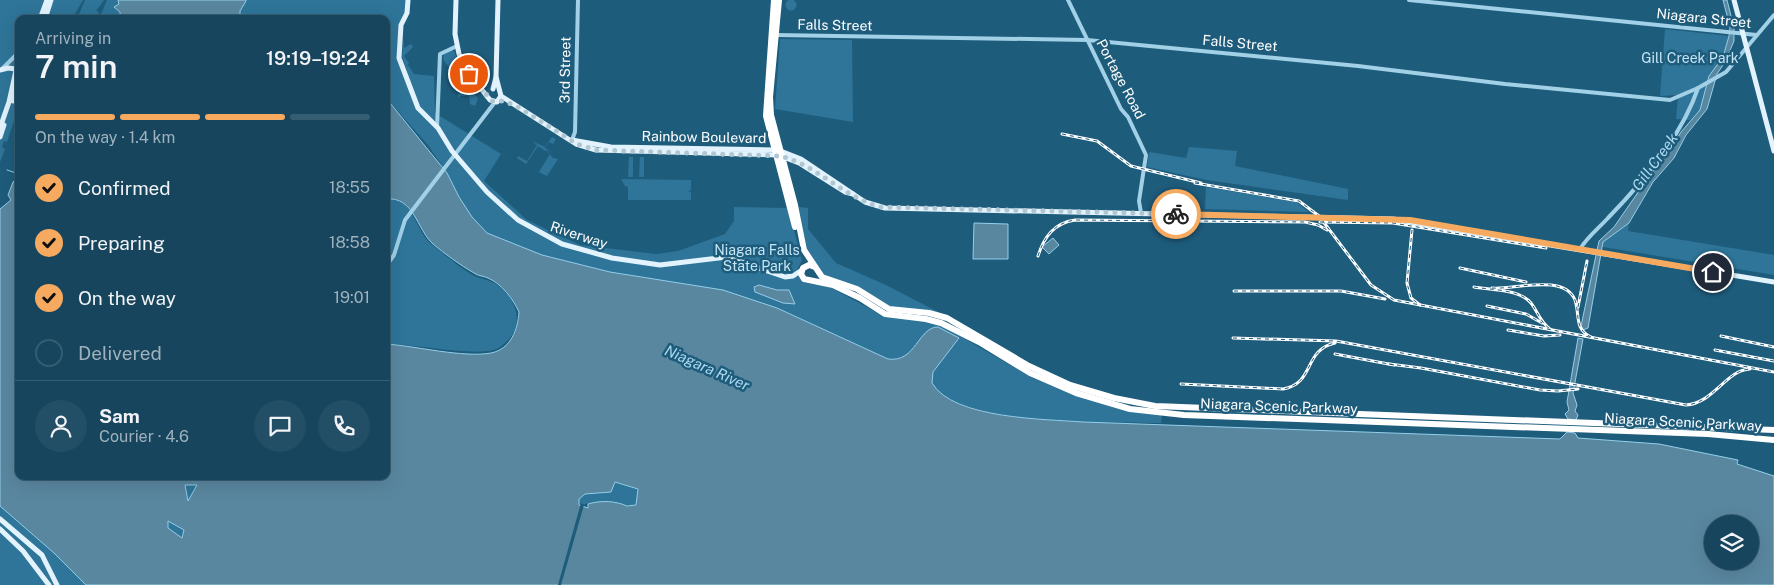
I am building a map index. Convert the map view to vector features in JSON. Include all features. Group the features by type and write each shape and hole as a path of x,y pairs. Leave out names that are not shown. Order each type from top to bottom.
{"highway":[{"path":"774,0 765,107 804,259 803,278 811,281 817,276 816,268 807,257 801,241 795,205 778,153 770,106 779,0"},
{"path":"802,269 809,265 816,268"},
{"name":"Niagara Scenic Parkway","path":"816,268 824,279 858,290 884,307 942,316 1044,374 1088,391 1125,401 1192,409 1567,426"},
{"name":"Niagara Scenic Parkway","path":"811,281 831,284 860,298 886,315 924,318 941,323 1047,382 1085,396 1130,408 1184,415 1774,430"},
{"name":"Niagara Scenic Parkway","path":"1577,426 1717,434 1774,440"}],"main road":[{"path":"41,15 46,0"},
{"path":"46,15 51,0"},
{"name":"Riverway","path":"408,0 408,12 402,23 399,56 401,67 412,89 418,108 438,128 452,151 500,206 525,226 557,243 584,251 647,264 674,265 724,256 785,277 794,276 802,269"},
{"name":"Rainbow Boulevard","path":"456,0 457,46 464,66 480,85 494,95 518,107 572,140 611,147 778,153 801,159 872,205 887,208 1393,218 1774,282"},
{"path":"494,95 498,0"},
{"path":"1734,0 1774,151"},
{"path":"1,70 15,70"},
{"path":"1,70 10,71 13,78"},
{"path":"0,128 9,102 15,74"},
{"path":"0,137 13,100 15,85"},
{"path":"0,519 40,554 57,585"},
{"path":"0,529 29,560 48,585"},
{"path":"29,560 38,560 40,554"}],"street":[{"name":"3rd Street","path":"572,140 575,132 578,0"},
{"name":"Portage Road","path":"1068,0 1121,109 1128,117 1146,151 1139,201 1141,213"},
{"name":"Niagara Street","path":"1409,0 1757,35"},
{"name":"Falls Street","path":"776,35 1087,40 1358,66 1505,84 1670,100 1707,84 1726,72 1774,15"},
{"path":"438,128 436,124 440,54 457,46"},
{"path":"1,70 15,56"},
{"path":"1580,249 1587,237 1607,219 1668,147 1693,104 1698,88"},
{"path":"390,260 394,255 402,226 408,215 462,147 487,110 494,95"},
{"path":"427,119 433,117 438,112"}],"green space":[{"path":"791,-1 797,5 791,11 785,5"},
{"path":"0,0 83,0 74,15 15,15 15,117 7,142 4,141 2,147 5,149 0,162"},
{"path":"85,0 104,0 96,11 99,12 98,15 79,15"},
{"path":"107,0 118,0 120,15 101,15"},
{"name":"Niagara Falls State Park","path":"246,0 407,0 398,57 402,74 408,74 402,57 404,37 404,48 411,44 413,47 404,56 409,63 406,67 408,65 414,74 434,76 435,113 501,154 484,181 527,220 580,245 656,254 678,251 725,234 734,221 734,207 788,208 802,260 794,277 799,276 805,283 830,287 885,317 926,321 946,328 1033,378 1076,396 1123,409 1162,415 1161,423 1074,422 1003,415 972,408 947,397 932,383 933,372 959,338 938,327 931,330 903,356 896,359 888,359 777,308 723,290 610,272 542,255 487,233 472,218 447,173 428,145 390,102 390,15 240,15 240,10"},
{"name":"Gill Creek Park","path":"1665,29 1729,36 1723,57 1709,76 1700,110 1690,120 1676,119 1678,95 1660,96"},
{"path":"780,39 852,40 853,122 775,109"},
{"path":"451,50 454,51 466,75 470,89 478,98 475,106 470,104 469,89 463,85 461,70 450,69 443,59 444,53"},
{"path":"462,91 464,95 468,96 460,96 458,98 458,94"},
{"path":"552,137 556,139 553,144 549,142 545,148 551,152 545,150 547,152 538,146 526,164 517,158 518,156 527,161 537,145 532,141 545,147"},
{"path":"1189,147 1237,151 1235,166 1348,189 1348,200 1206,180 1147,167 1149,152 1186,158"},
{"path":"550,155 558,159 547,176 539,172"},
{"path":"629,157 633,157 633,177 628,177"},
{"path":"640,157 644,157 644,177 639,177"},
{"path":"621,179 691,180 691,190 688,191 691,192 691,200 628,200 628,187 625,186"},
{"path":"1206,187 1296,202 1309,212 1205,209"},
{"path":"390,199 395,199 408,208 426,238 452,261 474,276 491,281 502,289 512,302 517,317 514,332 509,339 502,346 493,350 472,352 390,344"},
{"path":"799,207 808,208 808,229 836,263 886,285 942,314 890,307 824,276 807,250"},
{"path":"1629,223 1628,231 1774,255 1774,275 1603,247 1603,242"},
{"path":"615,482 638,489 636,505 597,502 580,505 579,499 585,494 609,492"},
{"path":"185,485 197,485 188,501"},
{"path":"0,506 54,553 86,585 0,585"},
{"path":"168,520 184,530 182,538 168,528"}],"water":[{"path":"118,0 246,0 240,15 120,15 120,12 114,7 119,4"},
{"path":"1723,0 1727,0 1734,28 1734,41 1725,62 1717,74 1707,109 1686,135 1674,158 1653,182 1629,223 1603,242 1588,328 1583,330 1581,326 1599,241 1614,227 1681,132 1700,110 1709,76 1723,57 1730,27"},
{"name":"Niagara River","path":"390,103 447,173 472,217 487,233 542,255 610,272 723,290 777,308 888,359 897,359 905,356 926,333 938,327 959,338 933,372 932,383 943,395 959,404 979,410 1024,418 1083,422 1560,439 1567,432 1575,433 1578,438 1659,444 1738,460 1737,464 1774,476 1774,585 86,585 54,553 0,506 0,209 11,200 8,195 15,180 15,480 390,480 390,344 453,353 491,353 498,351 508,343 515,331 519,312 514,302 498,284 488,278 477,275 433,244 409,208 403,203 390,199","holes":["615,482 638,489 636,505 627,506 608,502 588,504 588,508 579,505 579,499 585,494 611,492","185,485 197,485 188,501","168,521 184,530 182,538 168,528"]},
{"path":"974,223 1008,224 1008,259 973,259"},
{"path":"1053,238 1059,245 1049,254 1042,247"},
{"path":"759,285 777,290 789,290 795,304 783,303 755,292 754,287"},
{"path":"1578,338 1583,339 1573,393 1577,405 1575,411 1578,415 1576,420 1568,419 1565,414 1569,410 1567,402"}],"pier":[{"path":"581,503 584,505 561,585 558,585"}],"waterway":[{"path":"7,170 15,173"}],"railway":[{"path":"1062,134 1097,141 1131,166 1201,183"},
{"path":"1195,183 1299,201 1319,216 1371,285 1394,300 1774,372"},
{"path":"1038,256 1043,243 1051,232 1061,224 1075,220 1305,222 1318,225 1327,230"},
{"path":"1320,222 1393,223 1546,248"},
{"path":"1412,230 1407,283 1411,298 1420,305"},
{"path":"1578,307 1587,261"},
{"path":"1460,268 1526,282"},
{"path":"1492,288 1538,285 1560,287 1569,292 1575,300 1580,326 1591,337"},
{"path":"1474,287 1504,291 1526,298 1550,329"},
{"path":"1234,291 1341,291 1385,299"},
{"path":"1487,306 1526,314 1542,323"},
{"path":"1508,330 1544,336 1560,335"},
{"path":"1721,336 1774,347"},
{"path":"1233,338 1336,341 1686,405 1704,399 1734,375 1750,369"},
{"path":"1181,384 1283,389 1293,386 1300,381 1318,352 1335,343"},
{"path":"1715,350 1774,361"},
{"path":"1335,354 1394,365"},
{"path":"1389,364 1540,390 1578,389"}],"way so far":[{"path":"469,74 492,101 504,101 518,107 576,144 585,147 614,152 771,154 797,162 846,193 853,194 870,204 885,208 1176,214"}],"route":[{"path":"1176,214 1393,218 1713,272"}],"water label":[{"name":"Gill Creek","path":"1655,162"}]}
